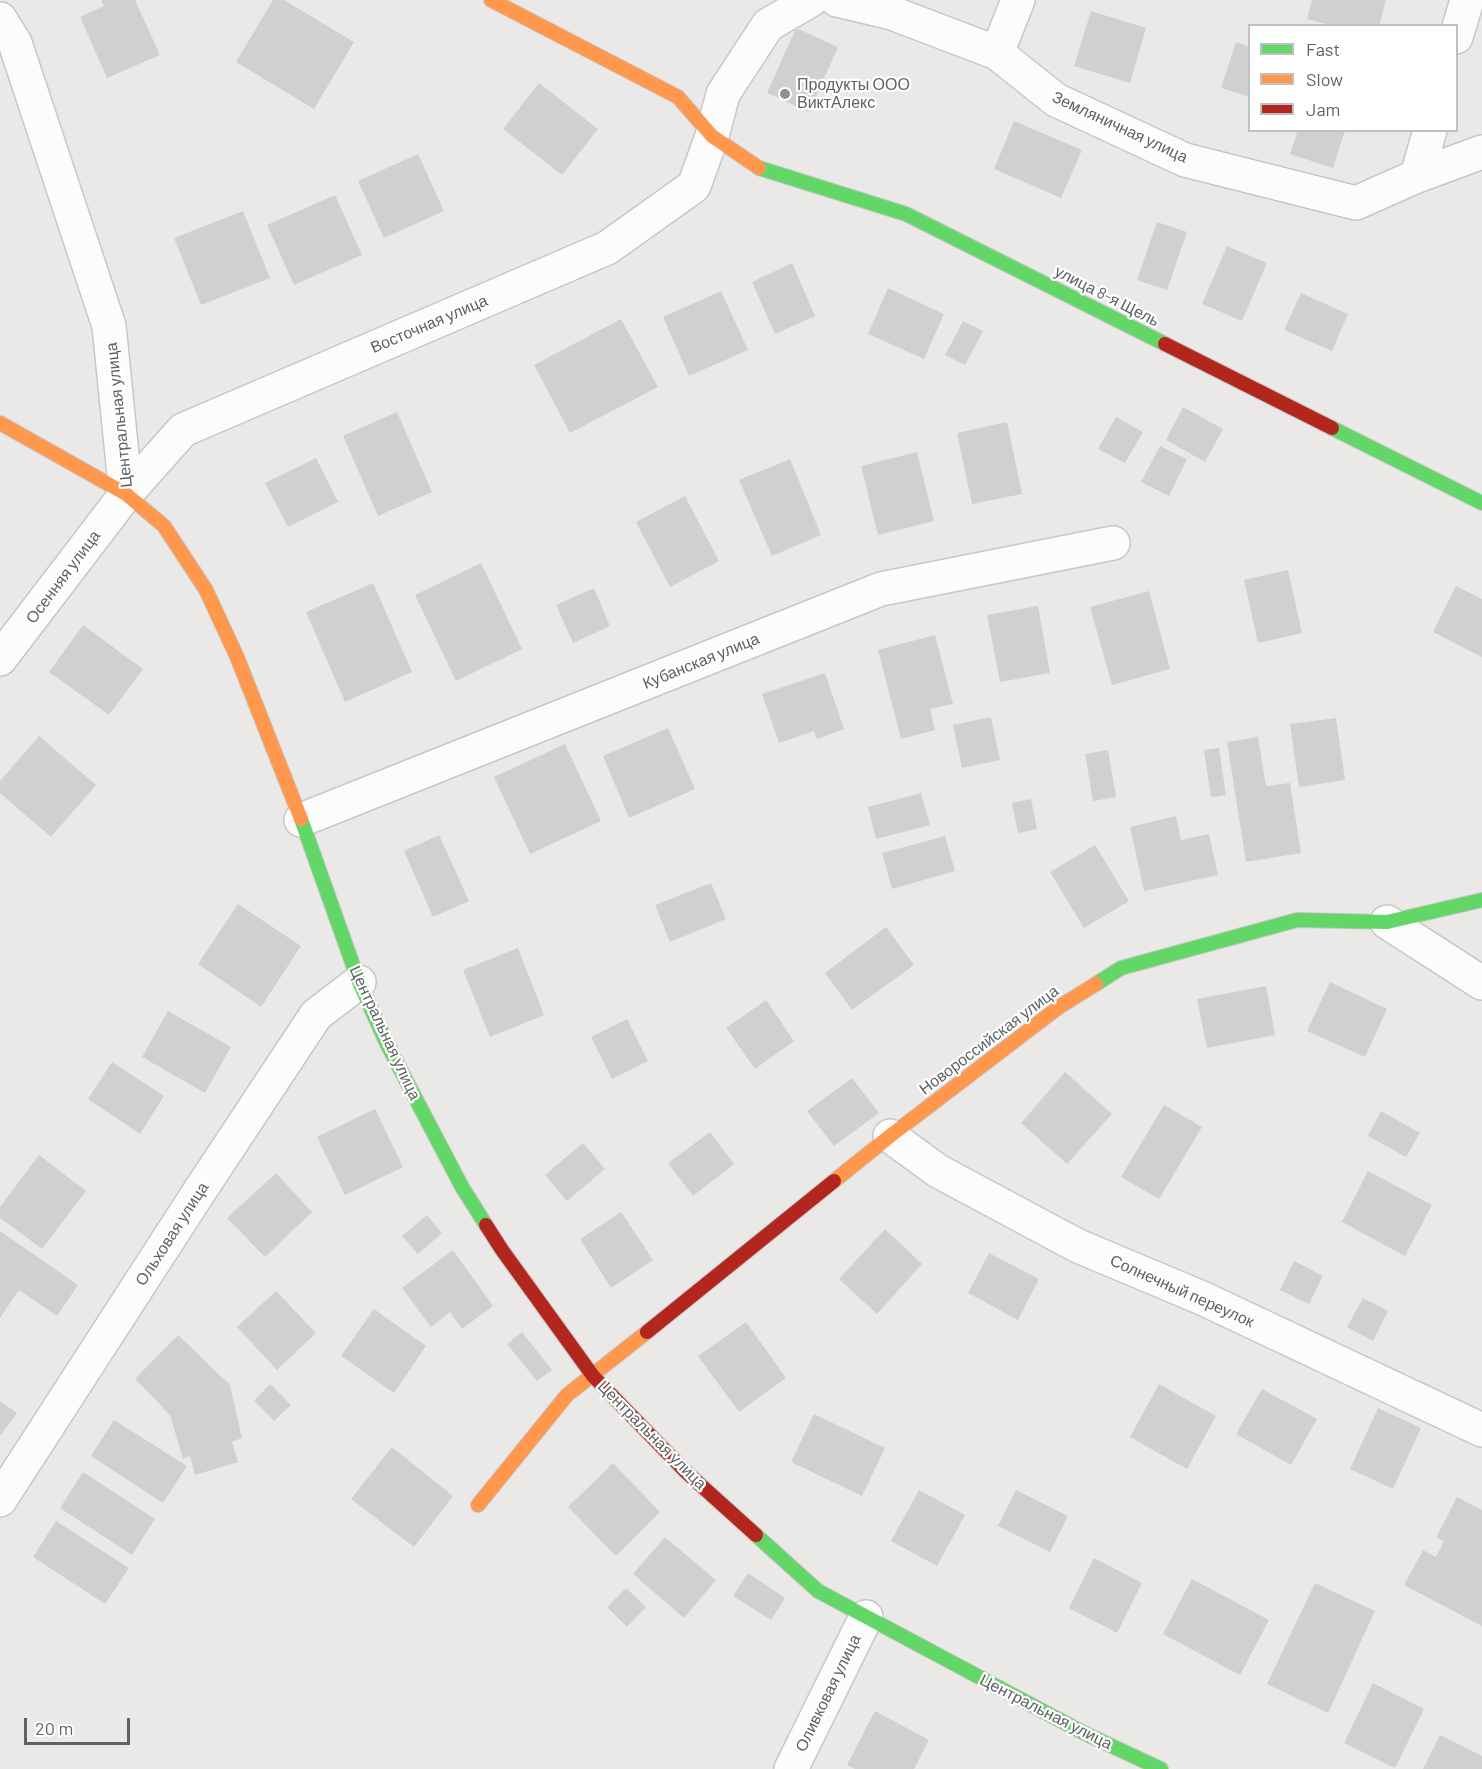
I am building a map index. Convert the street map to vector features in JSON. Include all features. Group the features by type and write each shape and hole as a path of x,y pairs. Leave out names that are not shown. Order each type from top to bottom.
{"street":[{"name":"улица 8-я Щель","path":"491,0 678,98 712,136 760,169 906,213 1482,503"},
{"path":"712,136 723,94 768,25 811,0"},
{"name":"Земляничная улица","path":"837,0 892,14 997,53 1056,100 1185,160 1356,203 1417,176 1482,152"},
{"path":"997,53 1018,0"},
{"path":"1458,30 1467,0"},
{"name":"Центральная улица","path":"0,19 15,43 109,326 126,494 164,526 206,590 237,657 302,820 359,982 387,1044 462,1187 502,1250 593,1377 685,1471 818,1591 1084,1733 1161,1769"},
{"path":"1417,176 1429,132"},
{"name":"Восточная улица","path":"126,494 183,430 607,248 693,186 712,136"},
{"path":"0,423 126,494"},
{"name":"Осенняя улица","path":"0,660 126,494"},
{"name":"Кубанская улица","path":"302,820 881,590 1113,543"},
{"name":"Новороссийская улица","path":"478,1505 567,1395 593,1377 890,1137 1059,1006 1122,968 1297,920 1387,922 1482,900"},
{"path":"1387,922 1482,982"},
{"name":"Ольховая улица","path":"0,1500 316,1016 359,982"},
{"name":"Солнечный переулок","path":"890,1137 938,1171 1078,1246 1202,1299 1482,1430"},
{"name":"Оливковая улица","path":"791,1769 866,1617"}],"building":[{"path":"101,0 135,0 160,55 107,78 80,17 104,6"},
{"path":"273,0 284,0 354,42 314,109 236,62"},
{"path":"1312,0 1386,0 1380,24 1326,24 1307,19"},
{"path":"1091,11 1146,28 1130,83 1074,66"},
{"path":"796,28 838,47 809,112 767,93"},
{"path":"1236,42 1248,46 1248,96 1221,88"},
{"path":"539,83 598,129 562,175 503,129"},
{"path":"1014,121 1082,150 1061,198 994,169"},
{"path":"1297,132 1344,132 1333,168 1290,154"},
{"path":"418,154 444,211 384,238 358,181"},
{"path":"335,195 362,255 294,285 267,225"},
{"path":"243,211 270,278 201,305 174,238"},
{"path":"1157,222 1187,232 1167,290 1137,280"},
{"path":"1227,246 1267,263 1242,321 1202,304"},
{"path":"792,263 815,316 775,334 752,282"},
{"path":"888,288 944,314 924,359 868,334"},
{"path":"721,291 748,350 689,376 663,317"},
{"path":"1301,293 1348,314 1332,351 1284,330"},
{"path":"621,319 658,387 570,433 534,365"},
{"path":"963,321 983,331 965,365 945,355"},
{"path":"1183,407 1223,429 1205,462 1166,440"},
{"path":"397,412 432,492 378,516 343,436"},
{"path":"1116,417 1143,432 1125,463 1098,449"},
{"path":"1007,422 1022,494 972,504 957,433"},
{"path":"1160,446 1187,459 1169,496 1141,482"},
{"path":"917,452 934,521 878,535 861,466"},
{"path":"316,458 338,502 288,527 265,483"},
{"path":"790,459 821,535 772,556 739,480"},
{"path":"685,496 719,561 670,587 636,522"},
{"path":"481,563 522,649 456,681 415,595"},
{"path":"1288,570 1302,633 1258,643 1244,580"},
{"path":"373,583 412,672 345,702 306,612"},
{"path":"1456,586 1482,599 1482,657 1433,632"},
{"path":"594,588 610,626 573,643 556,605"},
{"path":"1149,591 1170,669 1112,685 1090,607"},
{"path":"1038,606 1050,673 1000,682 987,615"},
{"path":"83,625 143,669 109,715 49,672"},
{"path":"935,635 953,704 930,709 935,730 901,739 878,650"},
{"path":"825,673 844,729 817,739 814,731 779,743 762,694"},
{"path":"991,717 1000,760 962,768 953,725"},
{"path":"1336,718 1345,780 1299,787 1290,724"},
{"path":"668,728 695,789 629,818 603,756"},
{"path":"39,736 96,785 51,837 0,793 0,781"},
{"path":"1258,737 1266,786 1290,783 1301,853 1246,862 1227,742"},
{"path":"565,744 601,821 530,854 494,777"},
{"path":"1219,748 1226,795 1211,797 1204,750"},
{"path":"1108,750 1116,797 1093,801 1085,754"},
{"path":"921,793 930,825 876,839 868,807"},
{"path":"1031,799 1037,829 1018,833 1012,803"},
{"path":"1176,816 1181,840 1209,834 1218,875 1144,891 1130,827"},
{"path":"439,835 469,901 433,917 404,851"},
{"path":"945,836 955,871 892,889 882,853"},
{"path":"1095,845 1129,901 1084,928 1050,872"},
{"path":"711,883 726,919 670,942 655,905"},
{"path":"238,904 301,946 261,1007 198,964"},
{"path":"886,927 914,965 852,1010 825,973"},
{"path":"518,948 544,1015 490,1037 463,970"},
{"path":"1330,982 1387,1009 1365,1057 1307,1031"},
{"path":"1266,986 1275,1035 1207,1048 1197,999"},
{"path":"766,1000 794,1041 755,1069 726,1028"},
{"path":"168,1011 231,1047 205,1093 142,1057"},
{"path":"627,1019 648,1061 612,1079 591,1037"},
{"path":"112,1062 164,1096 140,1134 88,1099"},
{"path":"1065,1072 1112,1114 1067,1164 1021,1123"},
{"path":"852,1078 879,1113 834,1146 807,1111"},
{"path":"1164,1105 1202,1127 1159,1199 1121,1177"},
{"path":"375,1109 403,1167 345,1195 317,1137"},
{"path":"1381,1111 1420,1133 1406,1157 1368,1136"},
{"path":"710,1132 734,1164 693,1196 668,1163"},
{"path":"583,1143 605,1169 567,1201 545,1175"},
{"path":"39,1155 86,1191 42,1249 0,1218 0,1207"},
{"path":"1368,1171 1432,1205 1405,1256 1342,1222"},
{"path":"276,1173 312,1212 265,1257 227,1218"},
{"path":"621,1212 653,1260 611,1288 580,1239"},
{"path":"427,1215 442,1233 418,1254 402,1236"},
{"path":"885,1229 922,1264 877,1314 839,1279"},
{"path":"0,1231 78,1285 57,1316 19,1290 0,1318"},
{"path":"453,1250 493,1306 462,1329 450,1312 431,1327 402,1288"},
{"path":"989,1253 1039,1279 1018,1320 968,1293"},
{"path":"1294,1261 1323,1276 1309,1304 1280,1290"},
{"path":"276,1291 316,1333 277,1370 237,1327"},
{"path":"1363,1298 1388,1311 1373,1341 1347,1327"},
{"path":"374,1309 426,1346 394,1393 341,1356"},
{"path":"746,1322 786,1378 739,1412 698,1356"},
{"path":"522,1332 552,1370 537,1381 507,1344"},
{"path":"178,1335 230,1385 242,1438 232,1442 238,1462 195,1475 190,1456 183,1459 170,1415 135,1379"},
{"path":"270,1384 291,1405 274,1421 254,1401"},
{"path":"1159,1384 1216,1416 1187,1469 1130,1437"},
{"path":"1262,1389 1317,1419 1291,1465 1236,1434"},
{"path":"0,1401 17,1413 0,1436"},
{"path":"1378,1408 1421,1428 1393,1489 1350,1469"},
{"path":"814,1414 885,1448 862,1496 791,1462"},
{"path":"114,1420 187,1466 163,1503 91,1456"},
{"path":"392,1447 453,1496 414,1547 351,1499"},
{"path":"613,1463 660,1512 616,1556 568,1507"},
{"path":"83,1472 155,1519 132,1555 60,1508"},
{"path":"919,1490 965,1515 937,1566 891,1541"},
{"path":"1016,1490 1068,1516 1050,1552 998,1526"},
{"path":"1457,1497 1482,1510 1482,1626 1404,1585 1423,1550 1436,1557 1444,1541 1436,1538"},
{"path":"56,1521 129,1568 105,1604 33,1557"},
{"path":"665,1537 716,1580 684,1618 633,1574"},
{"path":"1094,1558 1142,1583 1117,1633 1069,1608"},
{"path":"748,1573 785,1598 771,1620 733,1596"},
{"path":"1192,1579 1269,1620 1240,1675 1163,1634"},
{"path":"1315,1583 1375,1611 1328,1713 1267,1684"},
{"path":"626,1588 646,1607 627,1627 607,1607"},
{"path":"1373,1683 1424,1709 1395,1768 1344,1743"},
{"path":"875,1711 929,1740 914,1769 855,1769 847,1765"},
{"path":"1440,1735 1482,1756 1482,1769 1423,1769"}],"traffic: fast":[{"path":"759,168 906,214 1165,344"},
{"path":"1332,428 1482,503"},
{"path":"301,819 359,982 387,1044 462,1187 486,1225"},
{"path":"1096,984 1121,968 1297,920 1387,922 1482,900"},
{"path":"756,1535 818,1591 1084,1733 1161,1769"}],"traffic: slow":[{"path":"491,0 678,97 712,136 759,168"},
{"path":"0,423 126,494 164,526 206,590 237,657 301,819"},
{"path":"834,1181 1059,1007 1096,984"},
{"path":"478,1505 567,1395 647,1332"}],"traffic: jam":[{"path":"1165,344 1332,428"},
{"path":"647,1332 834,1181"},
{"path":"486,1225 593,1376 685,1471 756,1535"}],"place":[{"name":"Продукты ООО ВиктАлекс","path":"785,94"}]}
